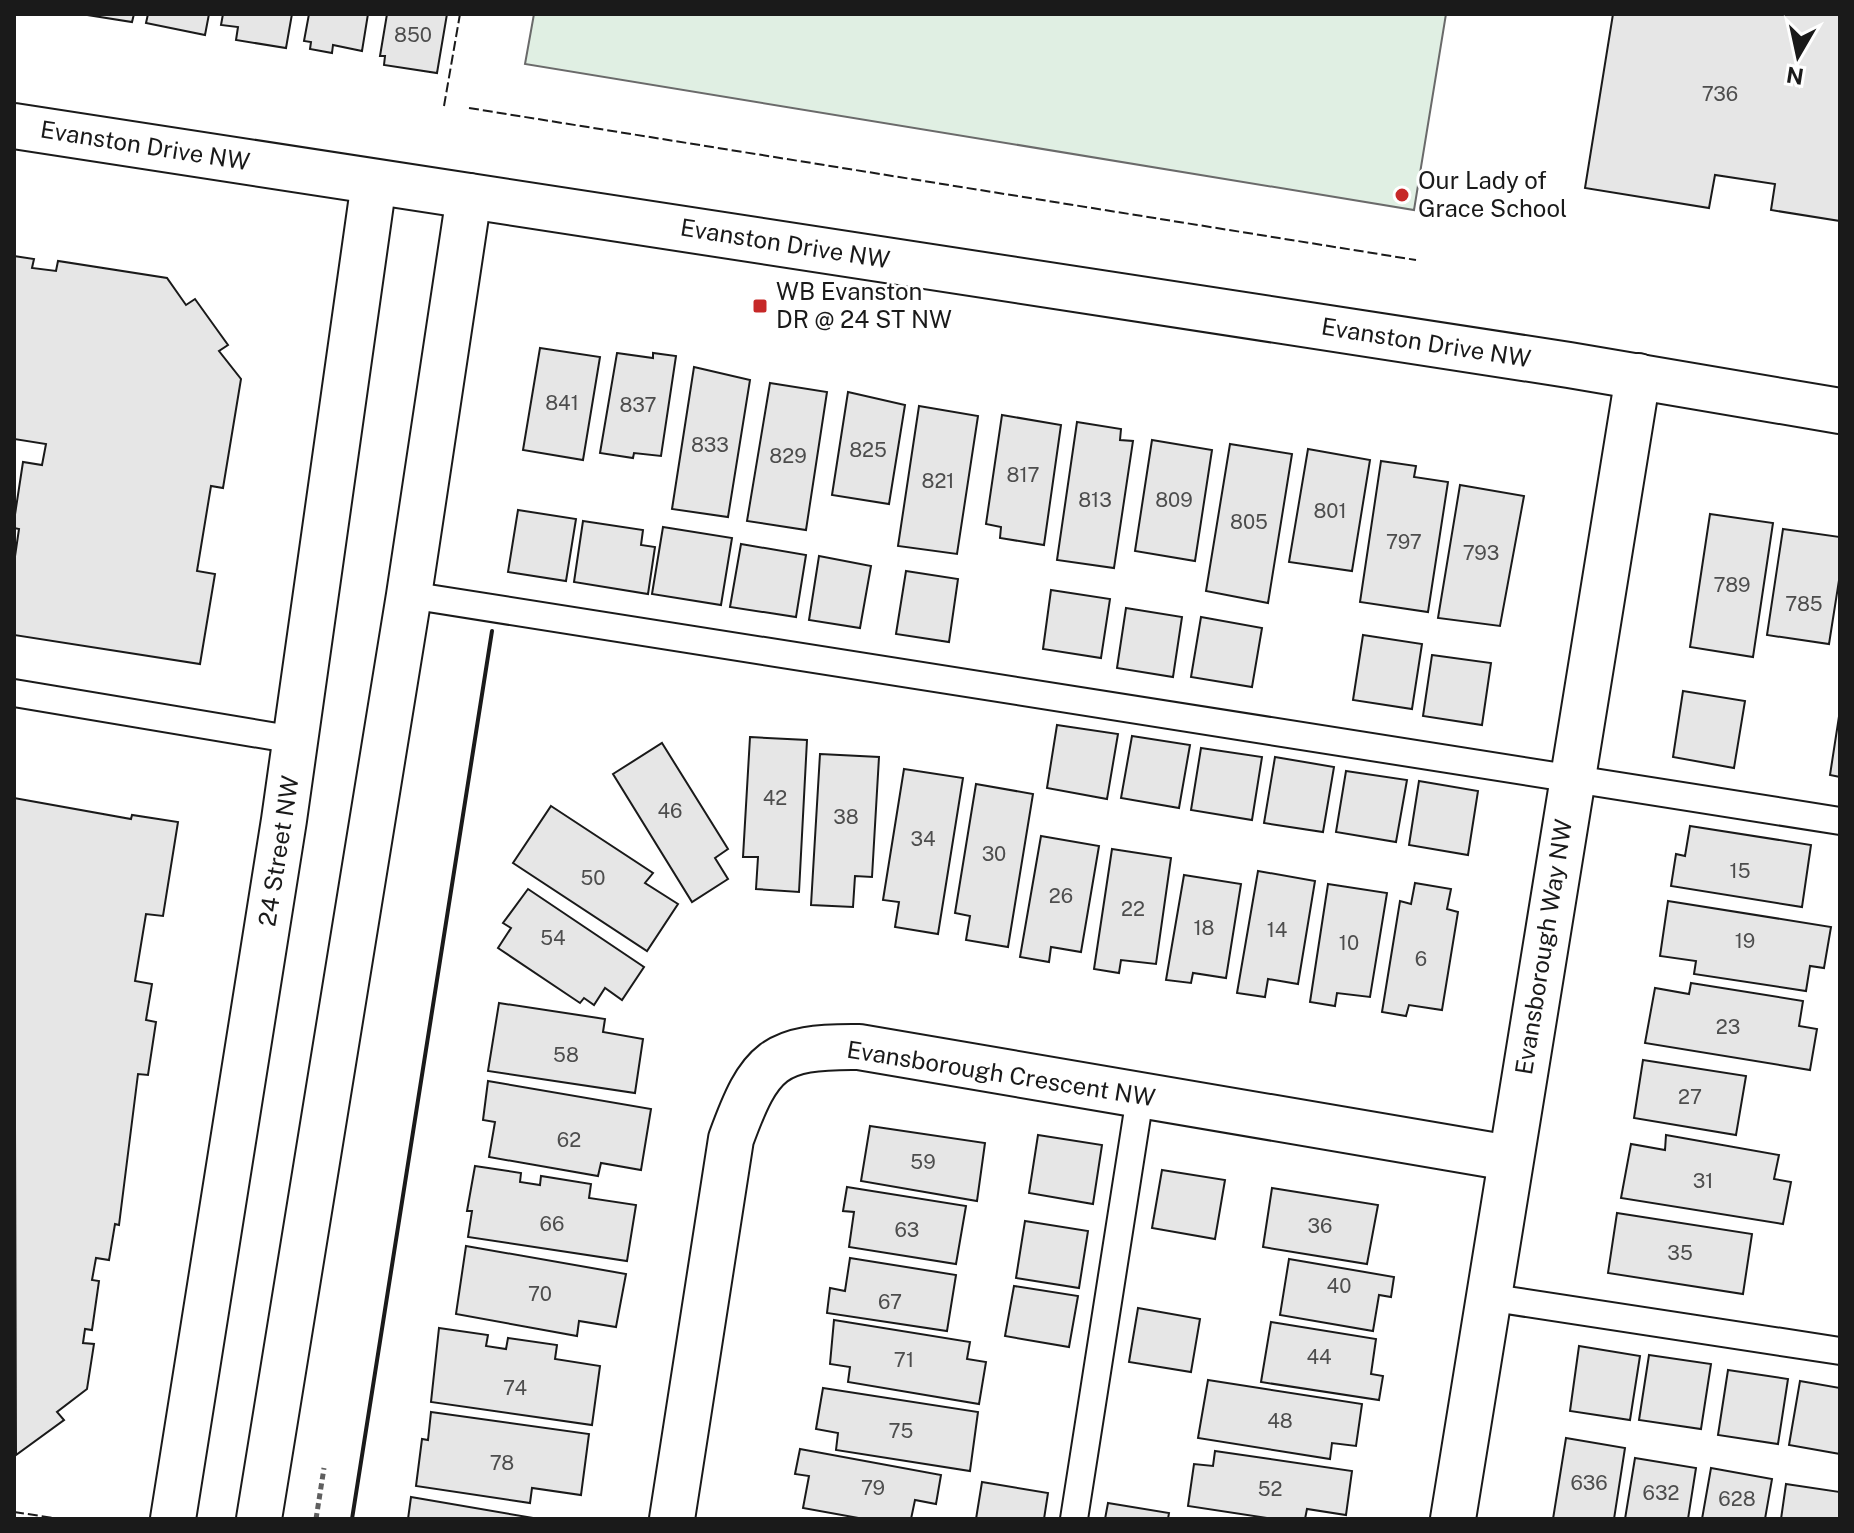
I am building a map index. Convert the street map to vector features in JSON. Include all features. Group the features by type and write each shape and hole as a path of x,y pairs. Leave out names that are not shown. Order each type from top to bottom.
{"street":[{"name":"Evanston Drive NW","path":"14,126 1638,376 1840,411"},
{"name":"24 Street NW","path":"173,1519 295,740 374,182"},
{"path":"259,1519 409,595 469,196"},
{"name":"Evansborough Way NW","path":"1453,1519 1638,376"},
{"name":"Evansborough Crescent NW","path":"672,1519 731,1139 748,1092 774,1059 812,1046 859,1047 1509,1158"}],"lane":[{"path":"409,595 1840,821"},
{"path":"14,693 295,740"},
{"path":"1074,1519 1140,1097"},
{"path":"1487,1297 1840,1351"}],"green space":[{"path":"534,14 1446,14 1414,210 525,64"}],"building":[{"path":"81,14 134,14 132,22"},
{"path":"148,14 209,14 205,35 146,23"},
{"path":"223,14 292,14 286,48 236,40 238,27 221,25"},
{"path":"309,14 368,14 362,51 333,45 332,53 310,49 311,42 304,41"},
{"path":"387,14 447,14 437,73 384,65 385,56 380,56"},
{"path":"1613,14 1840,14 1840,221 1771,210 1775,184 1715,175 1709,208 1585,188"},
{"path":"14,256 34,259 32,268 56,271 58,261 167,278 186,305 195,299 228,345 219,351 241,379 223,488 211,486 197,571 215,574 200,664 14,635 14,563 19,529 14,528 14,521 23,462 42,465 46,444 14,439"},
{"path":"540,348 600,357 583,460 523,450"},
{"path":"617,353 653,358 653,353 676,356 661,456 634,453 633,458 600,453"},
{"path":"694,367 750,380 728,517 672,509"},
{"path":"770,383 827,392 806,530 747,521"},
{"path":"848,392 905,405 889,504 832,495"},
{"path":"919,406 978,416 957,554 898,546"},
{"path":"1002,415 1061,425 1044,545 1000,538 1001,527 986,524"},
{"path":"1077,422 1121,429 1120,440 1133,441 1114,568 1057,560"},
{"path":"1152,440 1212,450 1195,561 1135,551"},
{"path":"1230,444 1292,454 1268,603 1206,591"},
{"path":"1308,449 1370,460 1352,571 1289,562"},
{"path":"1381,461 1416,466 1414,477 1448,482 1428,612 1360,602"},
{"path":"1460,485 1524,496 1500,626 1438,618"},
{"path":"518,510 576,519 566,581 508,572"},
{"path":"1710,514 1773,523 1753,657 1690,647"},
{"path":"583,521 643,530 641,545 655,547 648,594 574,582"},
{"path":"663,527 732,538 721,605 652,594"},
{"path":"1783,529 1840,537 1840,574 1829,644 1767,635"},
{"path":"741,544 806,555 796,617 730,607"},
{"path":"819,556 871,566 860,628 809,620"},
{"path":"906,571 958,579 949,642 896,634"},
{"path":"1051,590 1110,599 1101,658 1043,649"},
{"path":"1126,608 1182,617 1173,677 1117,668"},
{"path":"1201,617 1262,628 1252,687 1191,677"},
{"path":"1363,635 1422,644 1412,709 1353,700"},
{"path":"1432,655 1491,663 1482,725 1423,716"},
{"path":"1683,691 1745,701 1734,768 1673,757"},
{"path":"1840,710 1840,777 1830,775"},
{"path":"1057,725 1118,734 1107,799 1047,788"},
{"path":"1132,736 1190,745 1179,808 1121,798"},
{"path":"750,737 807,740 799,892 756,889 758,857 743,857"},
{"path":"662,743 728,849 715,858 728,879 692,902 613,774"},
{"path":"1201,748 1262,757 1252,820 1191,810"},
{"path":"820,754 879,757 872,877 855,876 853,907 811,905"},
{"path":"1275,757 1334,767 1323,832 1264,823"},
{"path":"904,769 963,778 938,934 895,927 899,902 883,900"},
{"path":"1346,771 1407,780 1396,842 1336,832"},
{"path":"1419,781 1478,791 1468,855 1409,845"},
{"path":"976,784 1033,794 1008,947 966,940 970,916 955,913"},
{"path":"14,798 131,819 132,815 178,822 163,916 146,914 135,981 152,984 146,1020 156,1022 148,1075 138,1074 119,1225 115,1224 109,1260 96,1258 92,1280 99,1281 92,1330 85,1329 83,1343 94,1344 87,1389 57,1412 64,1420 16,1455"},
{"path":"551,806 653,873 645,883 678,904 647,951 513,863"},
{"path":"1690,826 1811,845 1802,907 1671,886 1676,854 1685,856"},
{"path":"1041,836 1099,846 1081,952 1051,947 1049,962 1020,957"},
{"path":"1112,849 1171,858 1156,964 1121,960 1119,973 1094,969"},
{"path":"1258,871 1315,881 1298,984 1268,979 1265,997 1237,993"},
{"path":"1184,875 1241,884 1226,978 1193,973 1191,983 1166,980"},
{"path":"1415,883 1451,889 1447,909 1458,912 1442,1010 1409,1005 1406,1016 1382,1012 1400,901 1411,904"},
{"path":"1328,884 1387,893 1370,997 1337,993 1335,1006 1310,1002"},
{"path":"528,889 644,967 622,1000 605,988 594,1005 584,998 580,1003 498,948 511,928 503,923"},
{"path":"1668,901 1831,927 1824,968 1810,966 1806,991 1694,974 1696,961 1660,956"},
{"path":"1691,983 1803,1001 1799,1026 1817,1029 1810,1070 1645,1043 1655,988 1689,994"},
{"path":"499,1003 605,1019 603,1032 643,1039 635,1093 488,1071"},
{"path":"1643,1060 1746,1076 1736,1135 1634,1118"},
{"path":"488,1081 651,1109 641,1170 601,1163 598,1176 489,1157 495,1122 483,1120"},
{"path":"870,1126 985,1143 977,1201 861,1181"},
{"path":"1038,1135 1102,1145 1093,1204 1029,1193"},
{"path":"1666,1135 1779,1155 1774,1179 1791,1182 1783,1224 1621,1198 1631,1144 1665,1150"},
{"path":"475,1166 521,1173 520,1182 540,1185 541,1176 591,1184 589,1198 636,1205 627,1261 468,1237 472,1211 467,1211"},
{"path":"1162,1170 1225,1180 1215,1239 1152,1228"},
{"path":"847,1187 966,1206 956,1264 849,1247 854,1212 843,1211"},
{"path":"1272,1188 1378,1205 1367,1264 1263,1247"},
{"path":"1617,1213 1752,1234 1743,1294 1608,1273"},
{"path":"1025,1221 1088,1231 1079,1288 1016,1278"},
{"path":"466,1246 626,1274 616,1327 579,1321 577,1336 456,1314"},
{"path":"850,1258 956,1275 947,1331 827,1313 830,1288 845,1291"},
{"path":"1289,1259 1394,1277 1391,1297 1379,1295 1373,1331 1280,1315"},
{"path":"1014,1286 1078,1296 1069,1347 1005,1336"},
{"path":"1138,1308 1200,1319 1191,1372 1129,1362"},
{"path":"834,1320 970,1342 967,1359 986,1362 979,1404 848,1382 850,1367 830,1364"},
{"path":"1271,1322 1376,1339 1371,1374 1383,1376 1379,1400 1261,1382"},
{"path":"439,1328 488,1335 486,1346 506,1349 508,1338 557,1345 555,1359 600,1366 592,1425 431,1402"},
{"path":"1579,1346 1640,1356 1630,1420 1570,1411"},
{"path":"1649,1355 1711,1364 1701,1429 1639,1420"},
{"path":"1728,1370 1788,1379 1778,1444 1718,1435"},
{"path":"1208,1380 1362,1404 1356,1446 1332,1443 1330,1459 1198,1438"},
{"path":"1800,1381 1840,1388 1840,1454 1789,1445"},
{"path":"823,1388 978,1412 970,1471 836,1450 838,1433 816,1429"},
{"path":"431,1412 589,1434 581,1495 532,1488 530,1503 416,1486 422,1439 428,1440"},
{"path":"1566,1438 1625,1448 1614,1519 1553,1519"},
{"path":"800,1449 941,1475 936,1504 915,1500 911,1519 864,1519 803,1508 809,1476 795,1474"},
{"path":"1215,1451 1352,1471 1346,1515 1307,1509 1305,1519 1273,1519 1188,1506 1194,1464 1213,1466"},
{"path":"1635,1458 1696,1468 1688,1519 1625,1519"},
{"path":"1711,1468 1772,1479 1765,1519 1702,1519"},
{"path":"982,1482 1048,1493 1044,1519 976,1519"},
{"path":"1786,1484 1840,1492 1840,1519 1781,1519"},
{"path":"411,1497 539,1519 408,1519"},
{"path":"1108,1503 1169,1513 1168,1519 1105,1519"}],"fence":[{"path":"444,106 460,14"},
{"path":"469,108 1416,260"},
{"path":"14,1512 60,1519"}],"wall":[{"path":"352,1519 492,631"}],"place":[{"name":"Our Lady of Grace School","path":"1402,195"},
{"name":"WB Evanston DR @ 24 ST NW","path":"760,306"}]}
